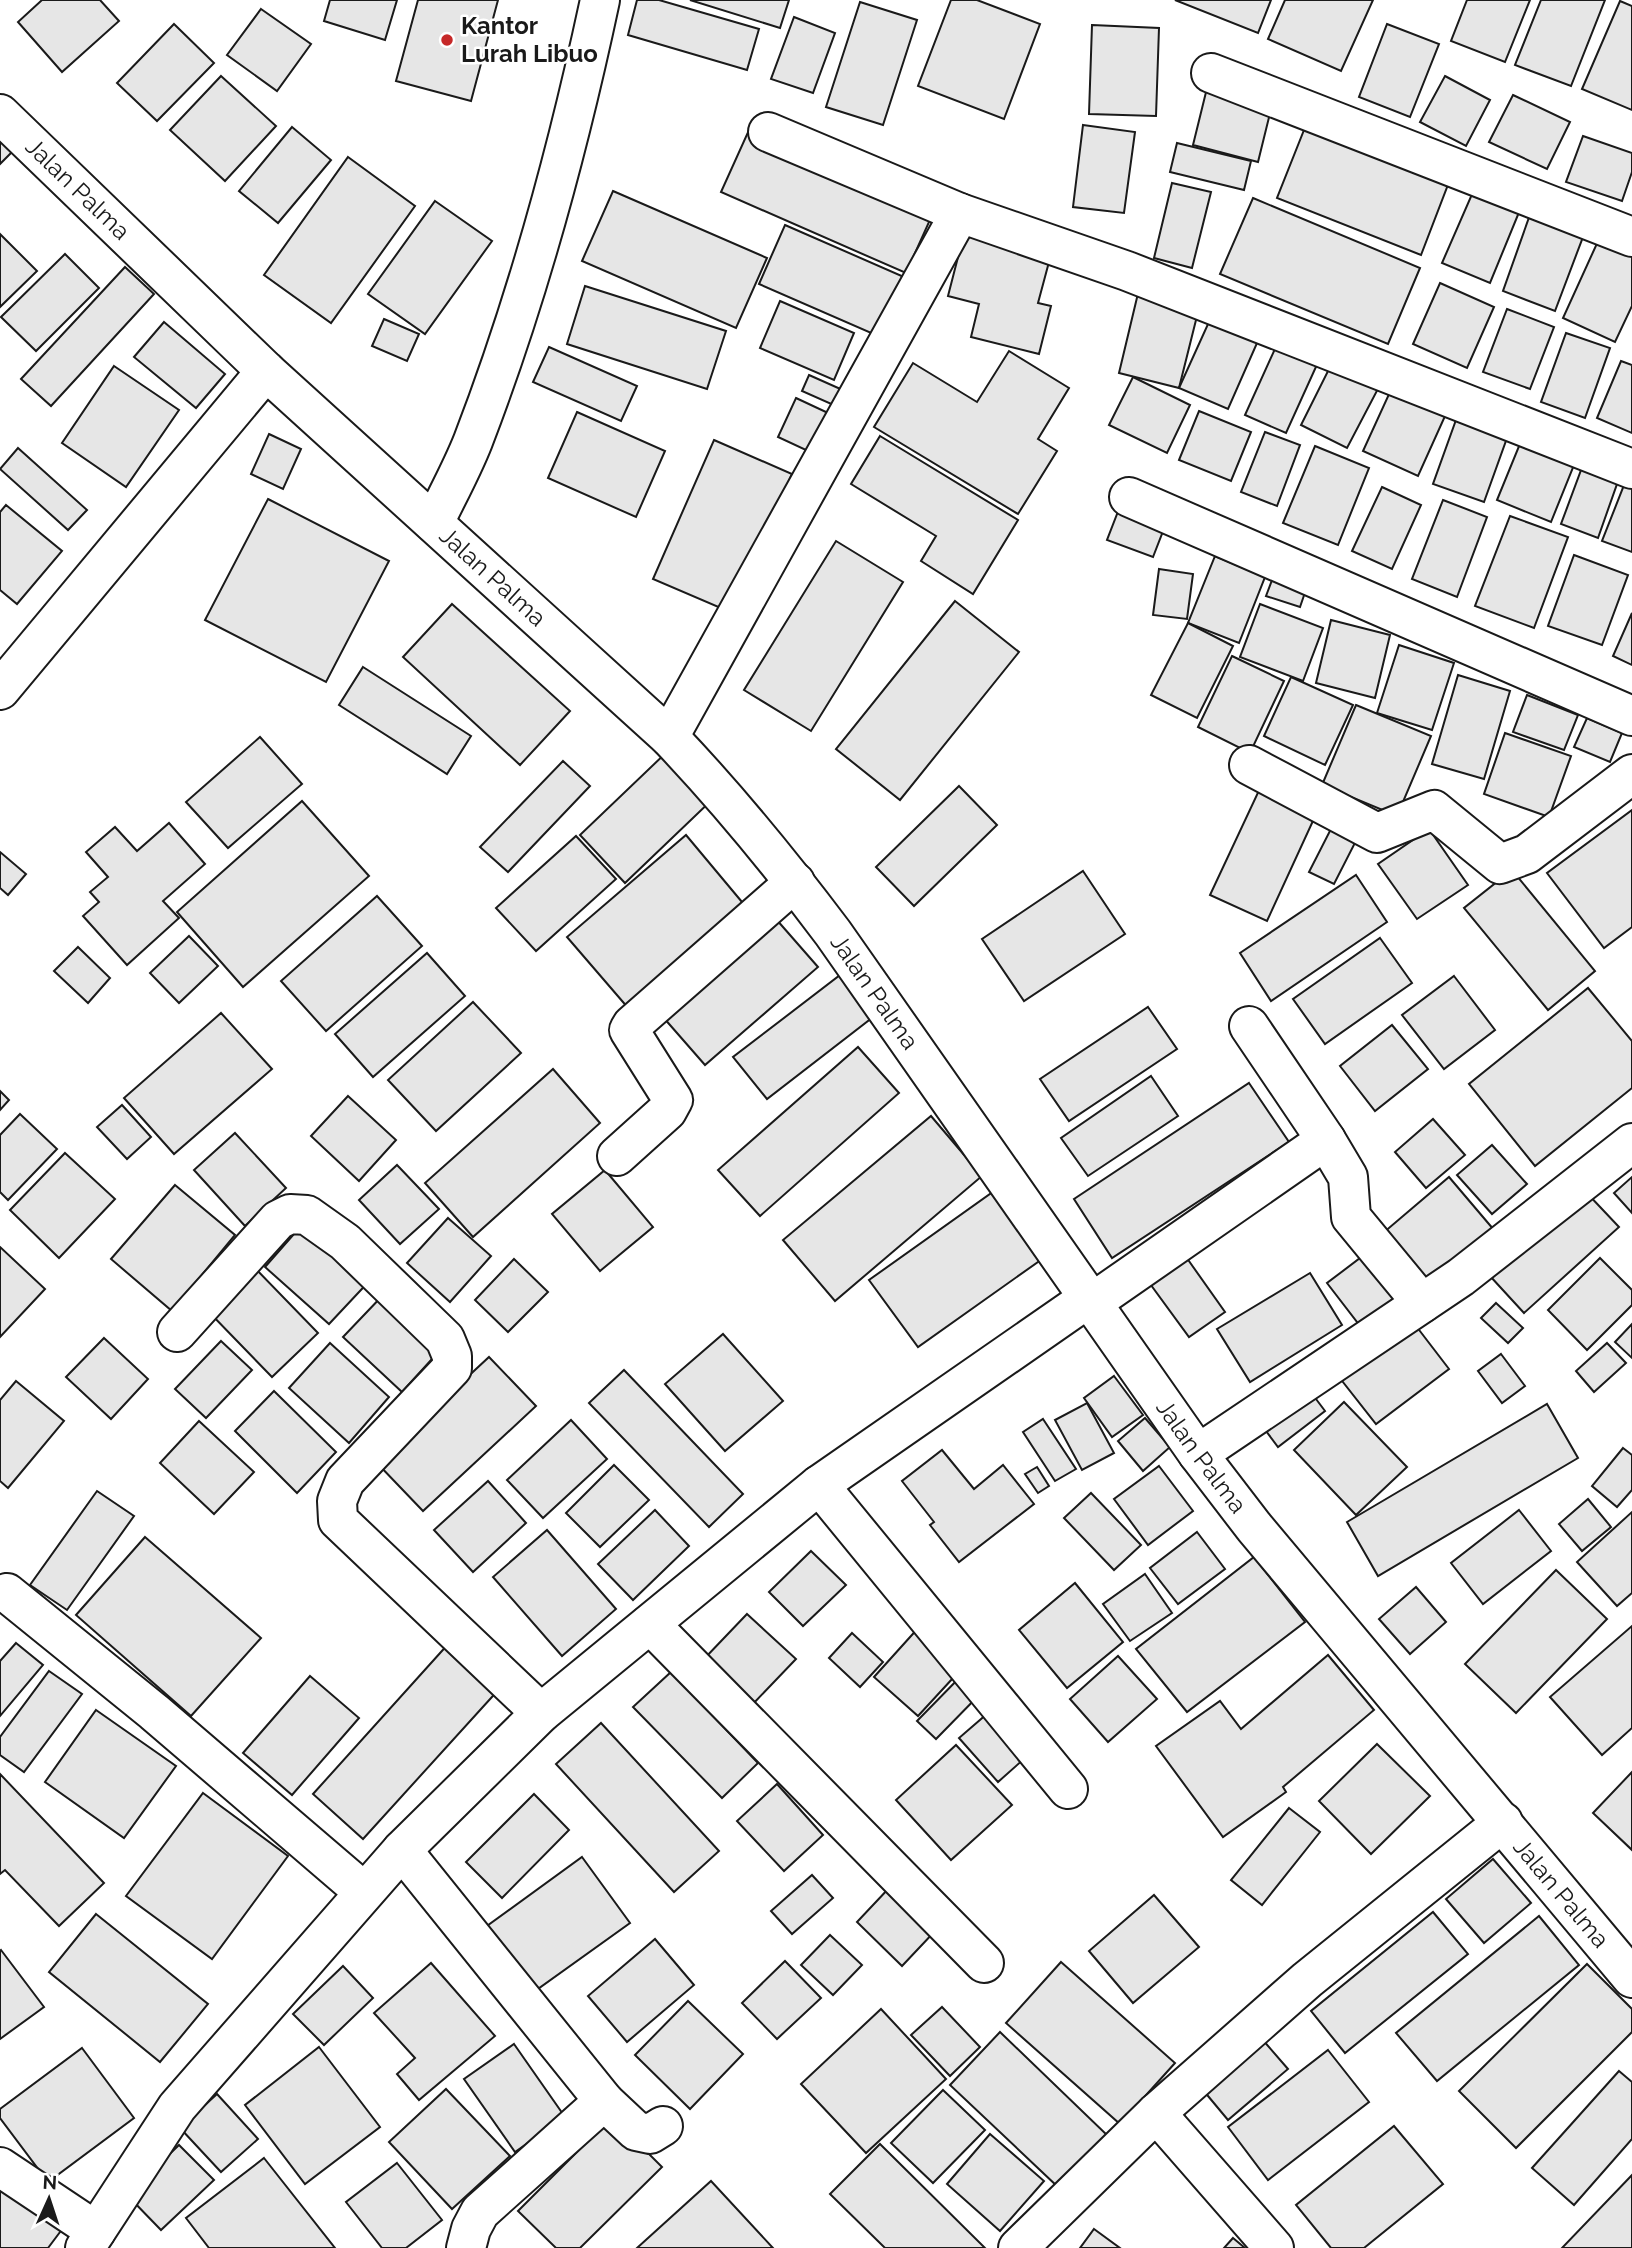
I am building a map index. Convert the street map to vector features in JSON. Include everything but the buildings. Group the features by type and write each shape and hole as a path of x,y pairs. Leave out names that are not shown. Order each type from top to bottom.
{"street":[{"path":"433,523 472,443 527,289 582,83 600,0"},
{"path":"1211,73 1632,237"},
{"name":"Jalan Palma","path":"0,114 266,371 668,737 708,778 795,883 1198,1454 1254,1527 1632,1978"},
{"path":"768,132 960,213 1127,271 1632,469"},
{"path":"668,737 960,213"},
{"path":"0,690 266,371"},
{"path":"1129,496 1632,716"},
{"path":"1248,765 1377,833 1434,810 1500,864 1527,854 1632,774"},
{"path":"617,1156 667,1111 673,1100 629,1030 632,1025 795,883"},
{"path":"1249,1026 1348,1177 1351,1217 1422,1303"},
{"path":"0,2167 91,2240 177,2107 363,1892 541,1713 819,1485 1326,1140"},
{"path":"1198,1454 1422,1303 1527,1227 1632,1143"},
{"path":"177,1332 278,1220 290,1214 307,1215 345,1242 445,1339 452,1356 452,1368 345,1481 337,1501 338,1520 541,1713"},
{"path":"819,1485 1068,1789"},
{"path":"7,1593 154,1712 363,1892"},
{"path":"650,1624 984,1963"},
{"path":"1018,2248 1156,2113 1307,1980 1503,1822"},
{"path":"402,1850 604,2101 636,2131 650,2134 663,2126"},
{"path":"466,2248 471,2229 480,2212 604,2101"},
{"path":"1156,2113 1274,2248"}],"place":[{"name":"Kantor Lurah Libuo","path":"447,40"}]}
